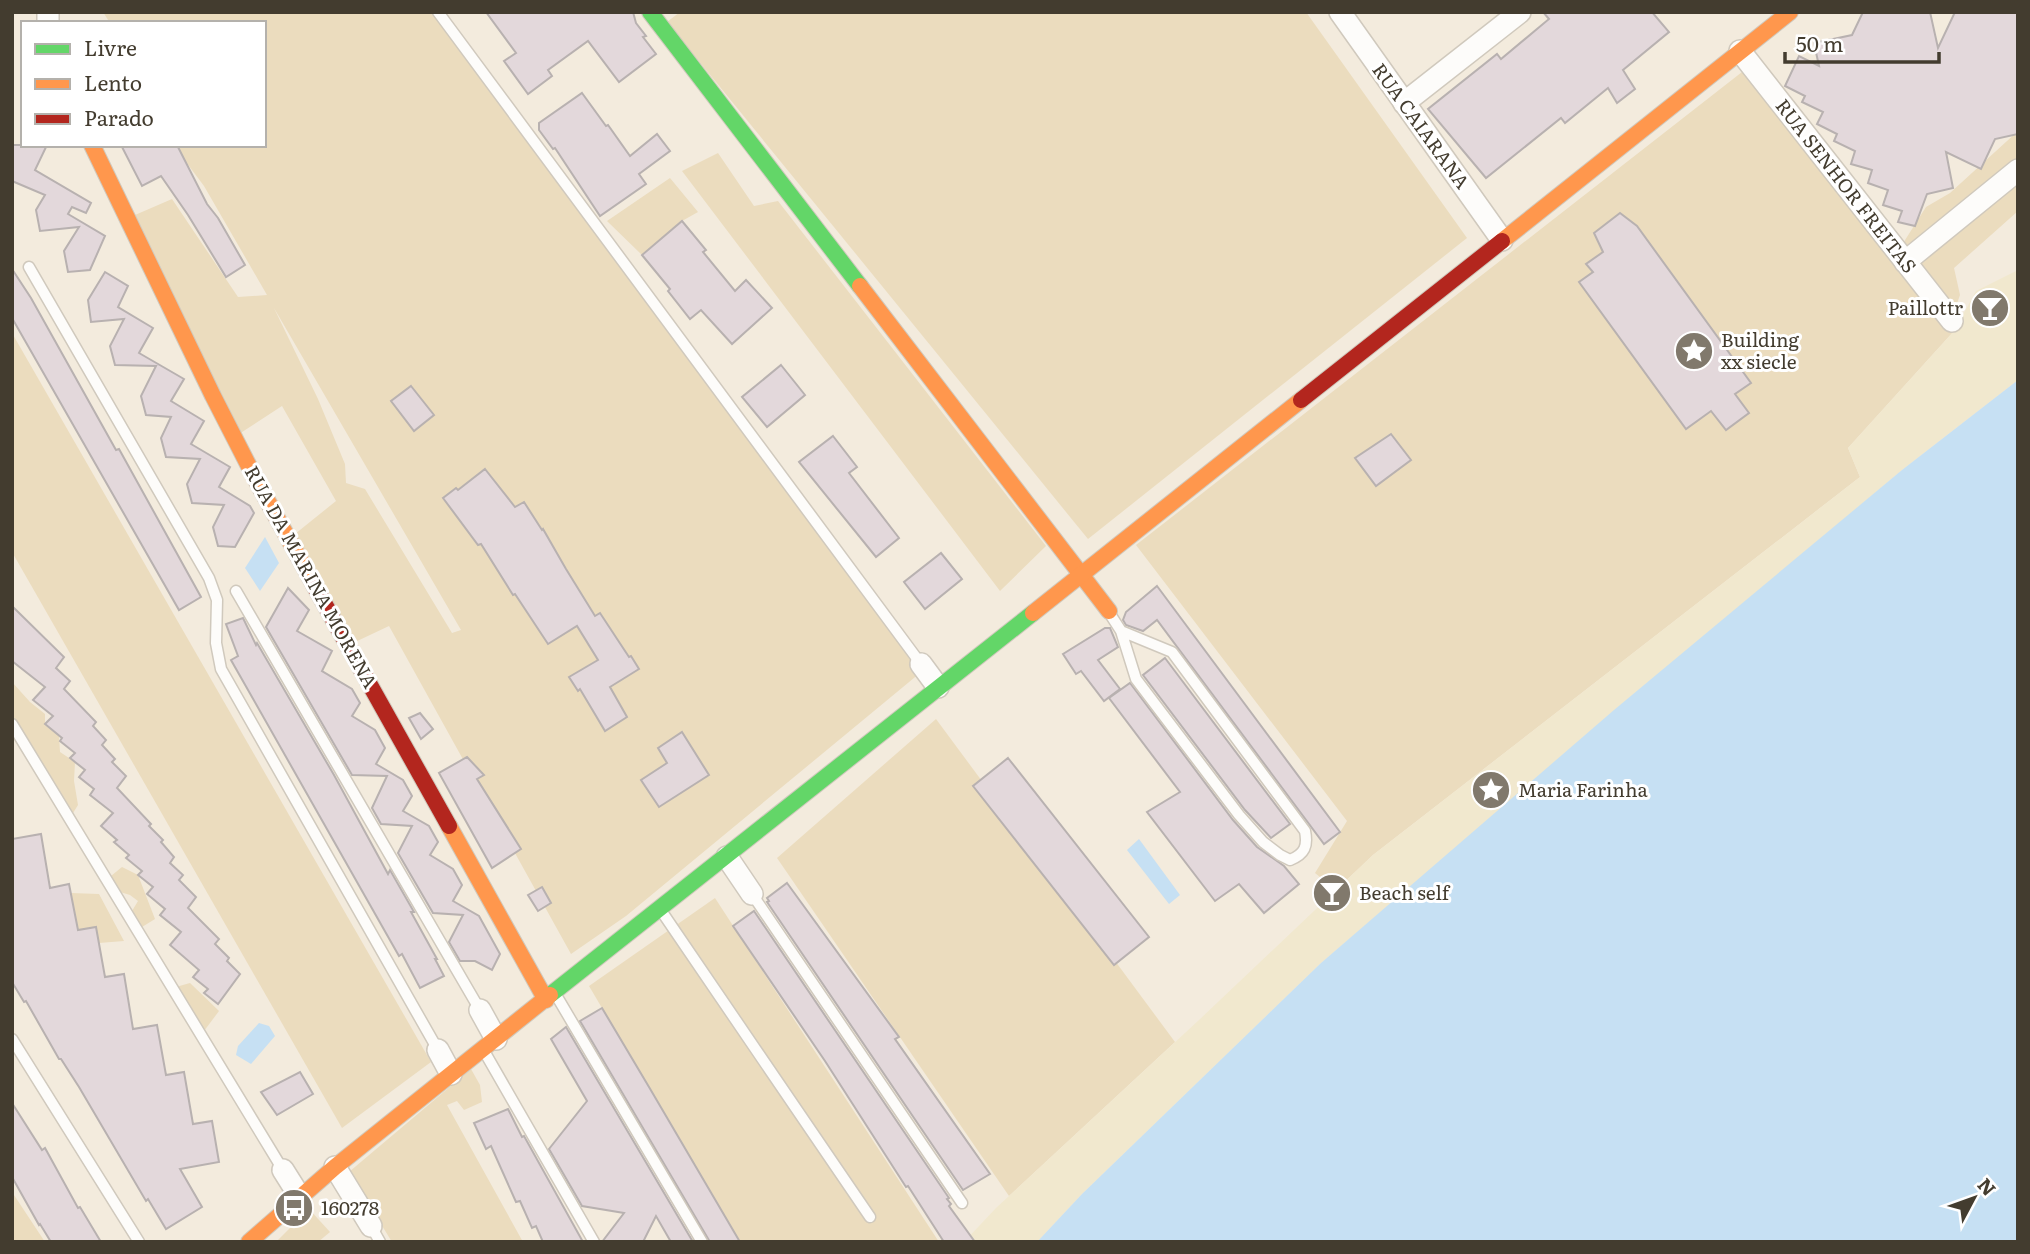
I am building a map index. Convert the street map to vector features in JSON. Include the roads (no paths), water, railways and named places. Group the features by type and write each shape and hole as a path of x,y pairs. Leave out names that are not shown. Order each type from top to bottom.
{"main road":[{"path":"650,12 1109,611"},
{"path":"249,1242 335,1167 1790,12"},
{"name":"RUA DA MARINA MORENA","path":"93,147 256,480 550,996"}],"street":[{"name":"RUA CAIARANA","path":"1340,12 1502,240"},
{"path":"1404,103 1520,12"},
{"name":"RUA SENHOR FREITAS","path":"1740,51 1952,321"},
{"path":"1905,262 2018,170"},
{"path":"921,664 938,687"},
{"path":"727,857 752,894"},
{"path":"480,1010 490,1044"},
{"path":"438,1050 452,1074"},
{"path":"335,1167 375,1234"},
{"path":"283,1170 300,1196"}],"lane":[{"path":"438,12 921,664"},
{"path":"29,267 209,578 217,600 216,643 221,669 438,1050"},
{"path":"236,591 480,1010"},
{"path":"1109,611 1121,631 1136,679 1239,815 1263,842 1279,855 1290,860 1298,857 1308,842 1305,831 1172,652 1121,631"},
{"path":"12,724 283,1170"},
{"path":"752,894 962,1203"},
{"path":"660,909 870,1217"},
{"path":"550,996 702,1242"},
{"path":"12,1039 139,1242"},
{"path":"490,1044 594,1242"}],"water":[{"path":"2018,380 2018,1242 1037,1242 1082,1194 1321,963 1614,710 1902,470"},
{"path":"265,537 279,563 260,591 245,568"},
{"path":"1139,839 1180,895 1169,904 1127,850"},
{"path":"259,1023 269,1026 275,1036 251,1064 236,1055 238,1046"}],"place":[{"name":"Paillottr","path":"1990,308"},
{"name":"Building xx siecle","path":"1694,351"},
{"name":"Maria Farinha","path":"1491,790"},
{"name":"Beach self","path":"1332,893"},
{"name":"160278","path":"294,1208"}]}
